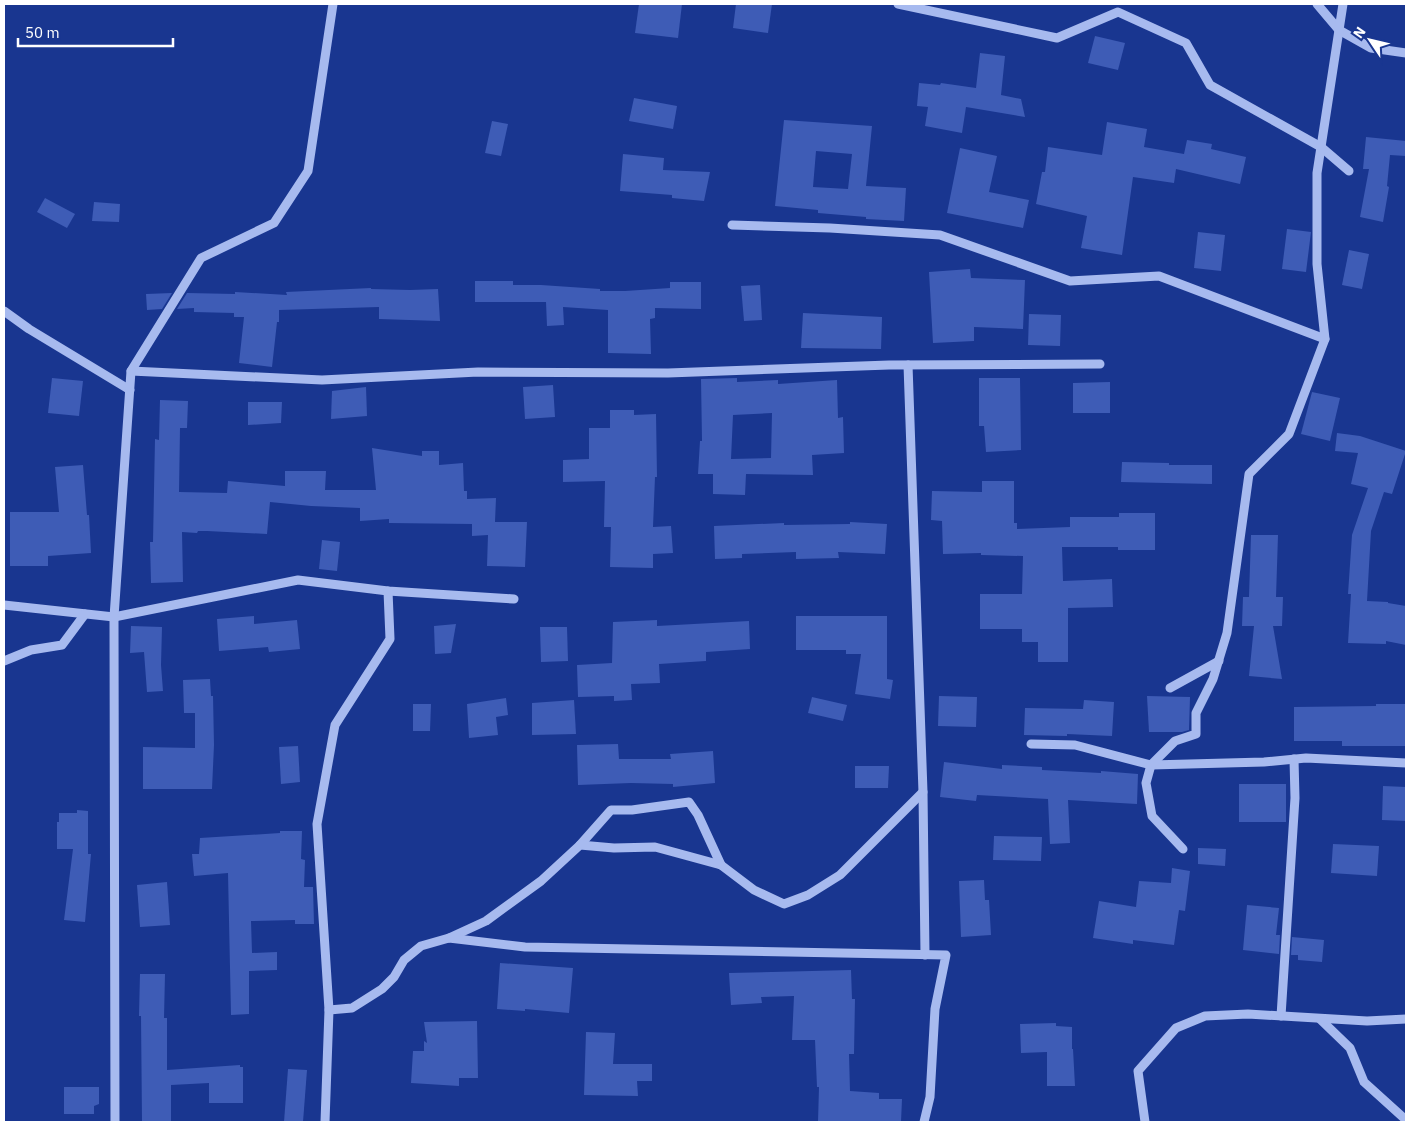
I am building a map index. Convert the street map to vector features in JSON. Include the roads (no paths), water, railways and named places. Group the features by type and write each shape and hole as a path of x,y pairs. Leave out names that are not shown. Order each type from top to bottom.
{"street":[{"path":"115,1122 114,617 131,371 201,258 274,223 308,171 333,4"},
{"path":"898,4 1057,38 1118,12 1186,43 1210,85 1321,147 1349,171"},
{"path":"1316,4 1339,30 1371,48 1406,52"},
{"path":"1183,849 1152,816 1146,783 1151,765 1175,741 1196,734 1196,713 1213,679 1227,633 1249,474 1288,434 1325,339 1317,264 1317,173 1343,4"},
{"path":"732,225 940,235 1070,281 1159,276 1325,339"},
{"path":"4,311 29,330 130,390"},
{"path":"131,371 322,380 478,372 668,373 908,364 1100,364"},
{"path":"908,364 922,792 925,955"},
{"path":"4,605 114,617 298,580 388,591 514,599"},
{"path":"325,1122 329,1010 316,824 335,725 390,640 388,591"},
{"path":"4,661 31,650 62,645 85,614"},
{"path":"1170,688 1219,661"},
{"path":"1031,744 1075,746 1151,765 1264,762 1294,759 1406,763"},
{"path":"1280,1016 1295,798 1294,759"},
{"path":"580,845 614,848 655,847 721,865 754,890 784,904 808,895 840,875 922,792"},
{"path":"329,1010 352,1008 382,989 394,977 404,960 422,946 450,938 486,921 541,881 580,845 611,810 632,810 690,802 721,865"},
{"path":"450,938 525,947 946,956 935,1009 930,1097 924,1122"},
{"path":"1145,1122 1138,1071 1176,1028 1205,1016 1248,1014 1367,1022 1406,1019"},
{"path":"1320,1019 1350,1048 1364,1082 1406,1120"}]}
